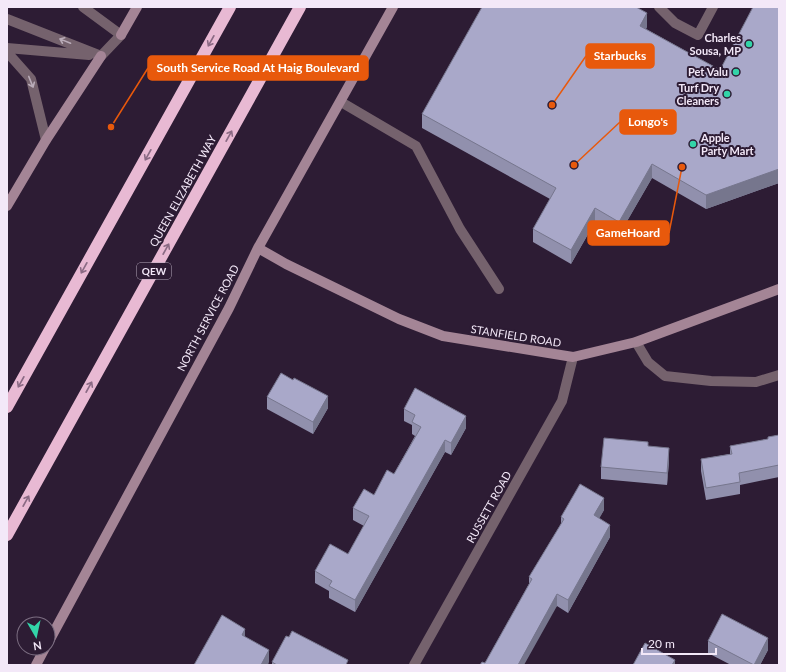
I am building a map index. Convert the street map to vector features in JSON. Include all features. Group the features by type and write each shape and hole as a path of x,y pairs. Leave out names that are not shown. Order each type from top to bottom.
{"highway":[{"path":"7,406 230,7"},
{"name":"QUEEN ELIZABETH WAY","path":"7,535 300,7"}],"main road":[{"path":"121,35 137,7"},
{"name":"NORTH SERVICE ROAD","path":"56,627 225,315 258,248 393,7"},
{"path":"7,206 46,140 101,56"},
{"name":"STANFIELD ROAD","path":"258,248 286,264 399,319 443,336 573,357 636,342 779,288"},
{"path":"36,665 41,656"}],"street":[{"path":"83,7 121,35 101,56"},
{"path":"659,7 675,23 698,36 713,7"},
{"path":"7,19 101,56"},
{"path":"7,48 57,51 101,56"},
{"path":"7,52 31,79 46,140"},
{"path":"341,102 416,146 460,228 499,289"},
{"path":"636,342 648,362 666,376 711,381 756,382 779,375"},
{"name":"RUSSETT ROAD","path":"414,665 562,400 573,357"}],"building":[{"path":"482,7 636,7 647,13 640,26 720,70 753,7 779,7 779,169 706,195 652,164 619,222 595,208 571,250 533,229 556,188 422,114"},
{"path":"281,373 293,380 294,378 328,396 313,422 267,397"},
{"path":"415,388 466,416 451,443 445,440 355,600 329,586 332,581 315,571 330,544 348,554 369,516 353,508 364,489 374,495 387,470 394,474 421,427 412,422 415,415 404,409"},
{"path":"779,435 779,465 739,473 740,482 706,488 701,459 732,454 730,446 768,439 768,437"},
{"path":"604,438 648,442 648,446 669,448 667,473 601,467"},
{"path":"580,484 604,498 594,515 610,525 568,600 557,594 518,665 480,665 482,662 485,663 532,579 529,577 564,519 561,517"},
{"path":"722,614 768,638 754,665 708,641"},
{"path":"222,615 245,629 242,635 269,650 261,665 194,665"},
{"path":"292,631 348,660 346,665 277,665 272,662 286,636 289,637"},
{"path":"645,643 675,660 672,665 633,665"}],"place":[{"name":"Charles Sousa, MP","path":"749,44"},
{"name":"Pet Valu","path":"736,72"},
{"name":"Turf Dry Cleaners","path":"727,94"},
{"name":"Starbucks","path":"552,105"},
{"name":"South Service Road At Haig Boulevard","path":"111,127"},
{"name":"Apple Party Mart","path":"693,144"},
{"name":"Longo's","path":"574,165"},
{"name":"GameHoard","path":"682,167"}]}
